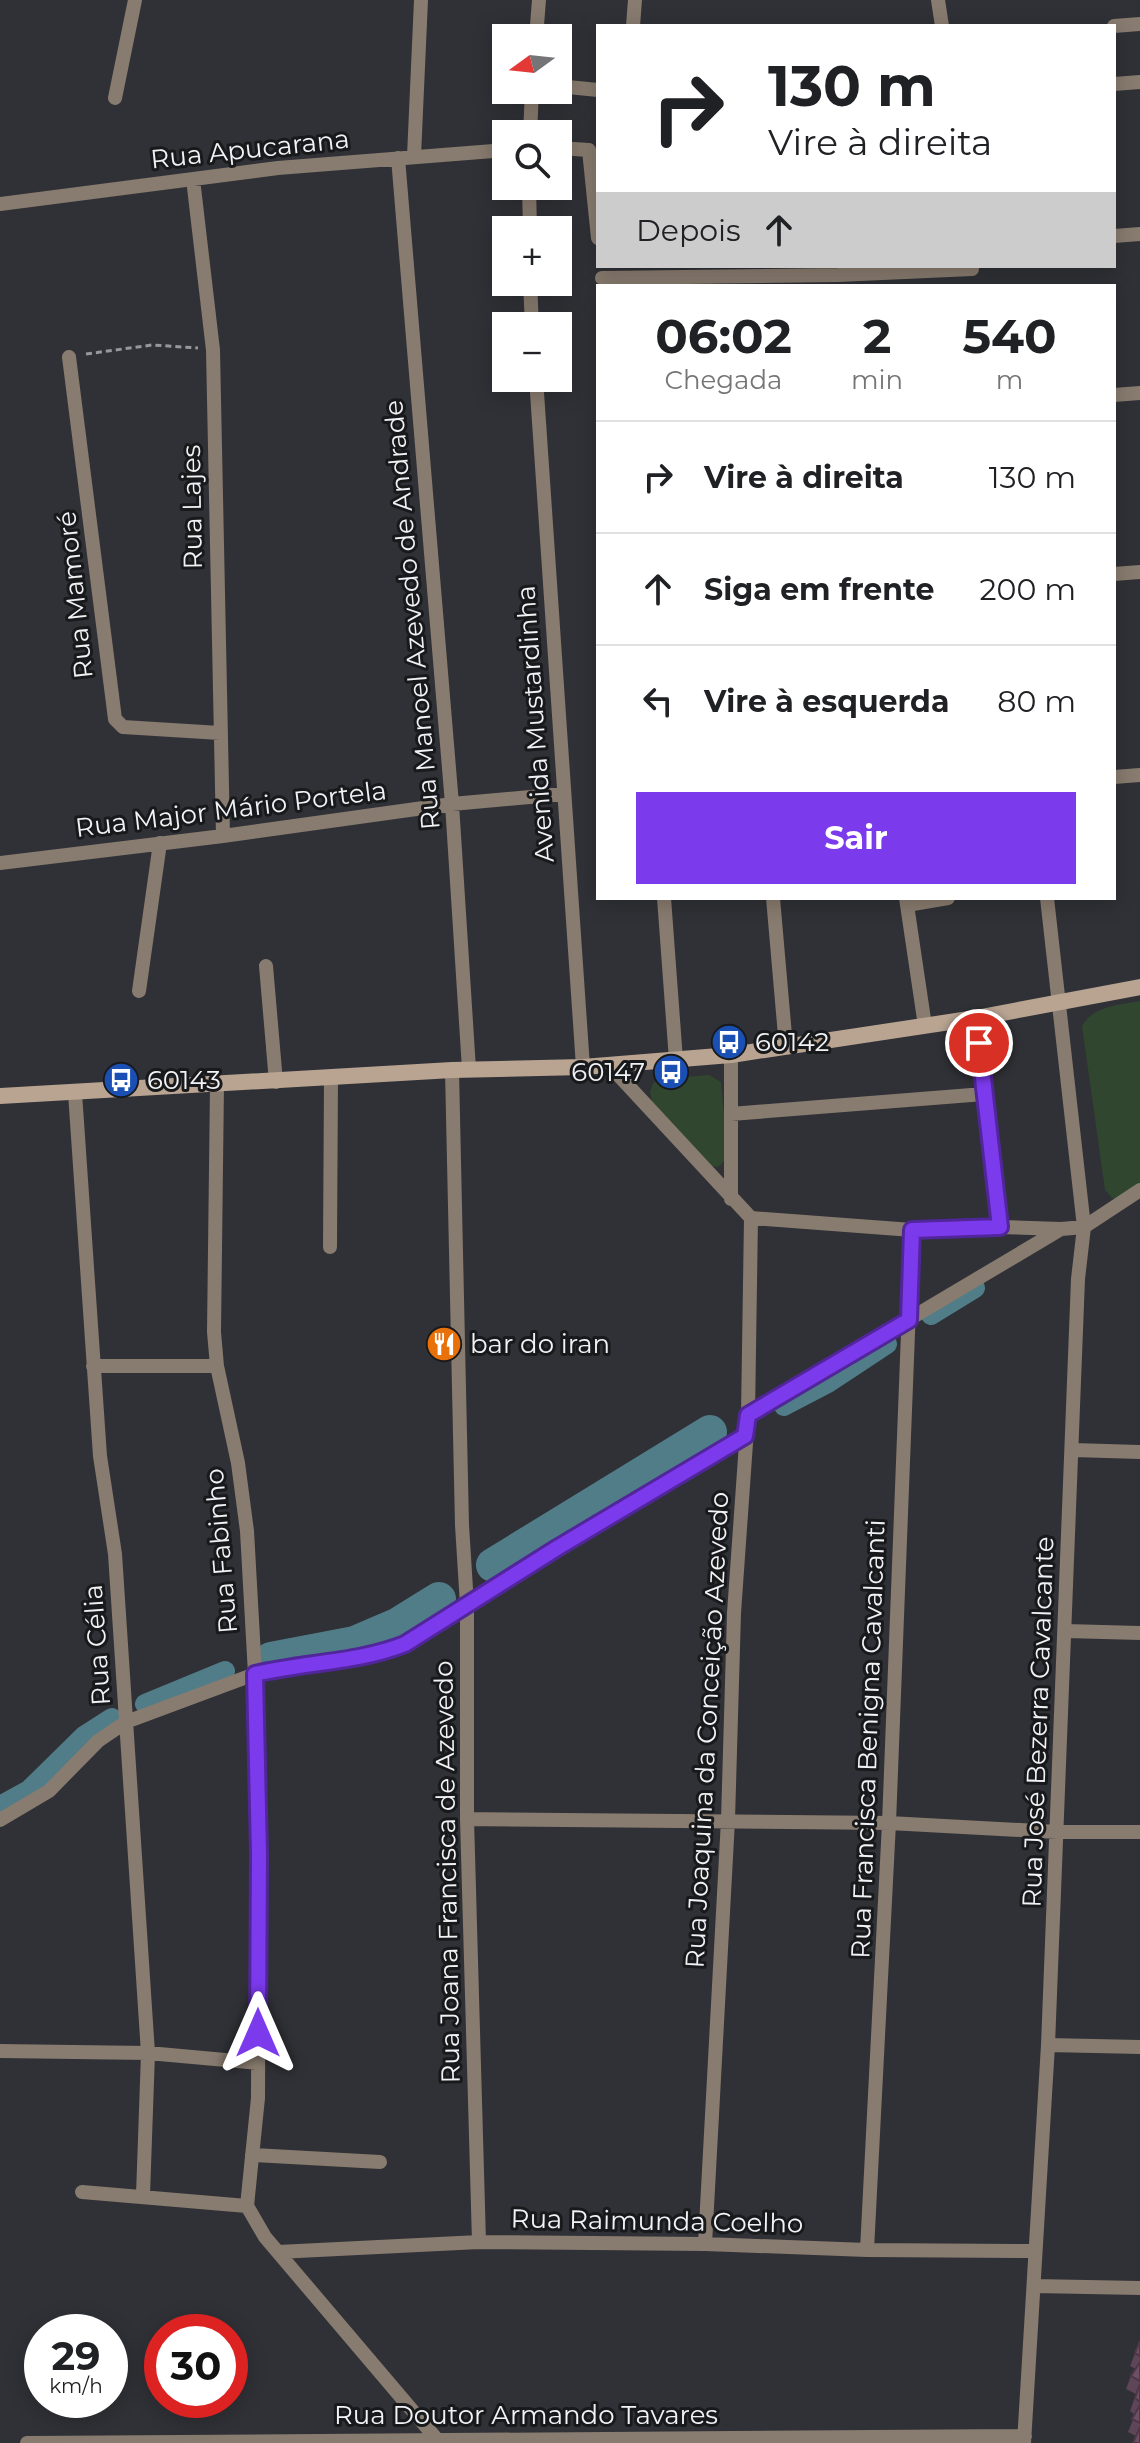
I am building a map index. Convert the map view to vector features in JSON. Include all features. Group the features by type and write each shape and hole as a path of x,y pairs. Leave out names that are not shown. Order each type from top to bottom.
{"main road":[{"path":"0,1096 460,1070 583,1067 731,1055 976,1018 1140,987"}],"street":[{"path":"115,98 135,0"},
{"path":"414,156 421,0"},
{"path":"537,24 539,0"},
{"path":"633,24 635,0"},
{"path":"938,0 942,24"},
{"path":"1116,26 1140,24"},
{"path":"1116,84 1140,82"},
{"path":"572,87 596,90"},
{"path":"572,148 587,149 590,153 596,217"},
{"name":"Rua Apucarana","path":"0,204 193,179 492,151"},
{"name":"Rua Manoel Azevedo de Andrade","path":"398,158 452,804 460,1070"},
{"name":"Rua Lajes","path":"193,179 213,350 223,836"},
{"path":"1116,236 1140,234"},
{"path":"602,277 838,276 972,268"},
{"name":"Rua Mamoré","path":"69,357 90,505 113,714 118,725 123,727 220,733"},
{"name":"Avenida Mustardinha","path":"537,392 583,1067"},
{"path":"1116,395 1140,393"},
{"path":"1116,574 1140,572"},
{"path":"1116,777 1140,775"},
{"name":"Rua Major Mário Portela","path":"0,863 452,804 563,794"},
{"path":"139,991 160,843"},
{"path":"664,900 676,1060"},
{"path":"773,900 786,1047"},
{"name":"Rua José Bezerra Cavalcante","path":"1024,2440 1048,2045 1078,1279 1084,1227 1047,900"},
{"path":"906,901 925,1026"},
{"path":"266,966 276,1082"},
{"path":"976,1018 1000,1227"},
{"path":"731,1055 731,1199"},
{"path":"609,1065 751,1218 912,1230 1000,1227 1061,1229 1084,1227 1140,1190"},
{"name":"Rua Joana Francisca de Azevedo","path":"460,1070 462,1525 467,1605 467,1819 479,2242"},
{"path":"330,1247 331,1079"},
{"name":"Rua Fabinho","path":"217,1085 214,1332 217,1366 238,1463 247,1531 255,1674 259,1854 258,2098 247,2206"},
{"name":"Rua Célia","path":"75,1093 100,1456 115,1554 148,2053 143,2195"},
{"path":"731,1114 984,1094"},
{"name":"Rua Joaquina da Conceição Azevedo","path":"705,2244 728,1820 734,1613 748,1415 751,1218"},
{"path":"748,1415 1061,1229"},
{"name":"Rua Francisca Benigna Cavalcanti","path":"867,2250 889,1823 912,1230"},
{"path":"93,1366 217,1366"},
{"path":"0,1820 49,1791 98,1741 126,1722 255,1674 381,1654 405,1644 745,1436"},
{"path":"1073,1450 1140,1452"},
{"path":"1066,1631 1140,1633"},
{"path":"467,1819 889,1823 1057,1832 1140,1832"},
{"path":"1048,2045 1140,2047"},
{"path":"0,2051 148,2053 258,2063"},
{"path":"252,2155 380,2162"},
{"path":"82,2192 247,2206 265,2237 439,2441"},
{"name":"Rua Raimunda Coelho","path":"278,2252 479,2242 1035,2251"},
{"path":"1034,2286 1140,2288"},
{"name":"Rua Doutor Armando Tavares","path":"27,2443 1024,2440"}],"path":[{"path":"69,357 107,349 152,345 213,350"}],"green space":[{"path":"1140,1001 1140,1187 1120,1199 1112,1198 1105,1190 1082,1026 1100,1010"},
{"path":"709,1075 721,1082 728,1157 718,1167 712,1166 652,1102 650,1092 653,1083 661,1079"}],"building":[{"path":"1140,2362 1140,2381 1131,2376"},
{"path":"1140,2384 1140,2402 1135,2398"},
{"path":"1140,2405 1140,2423 1132,2419"},
{"path":"1140,2427 1140,2443 1133,2443"}],"waterway":[{"path":"931,1315 975,1288"},
{"path":"784,1406 828,1383 887,1344"},
{"path":"493,1565 710,1432"},
{"path":"271,1659 355,1643 397,1625 439,1599"},
{"path":"145,1704 225,1671"},
{"path":"0,1806 29,1790 84,1736 112,1718"}],"place":[{"name":"60142","path":"729,1042"},
{"name":"60147","path":"671,1072"},
{"name":"60143","path":"121,1080"},
{"name":"bar do iran","path":"444,1344"}],"route":[{"path":"258,2033 259,1854 255,1674 381,1654 405,1644 557,1548 745,1436 748,1415 909,1320 912,1230 1000,1227 979,1043"}]}
